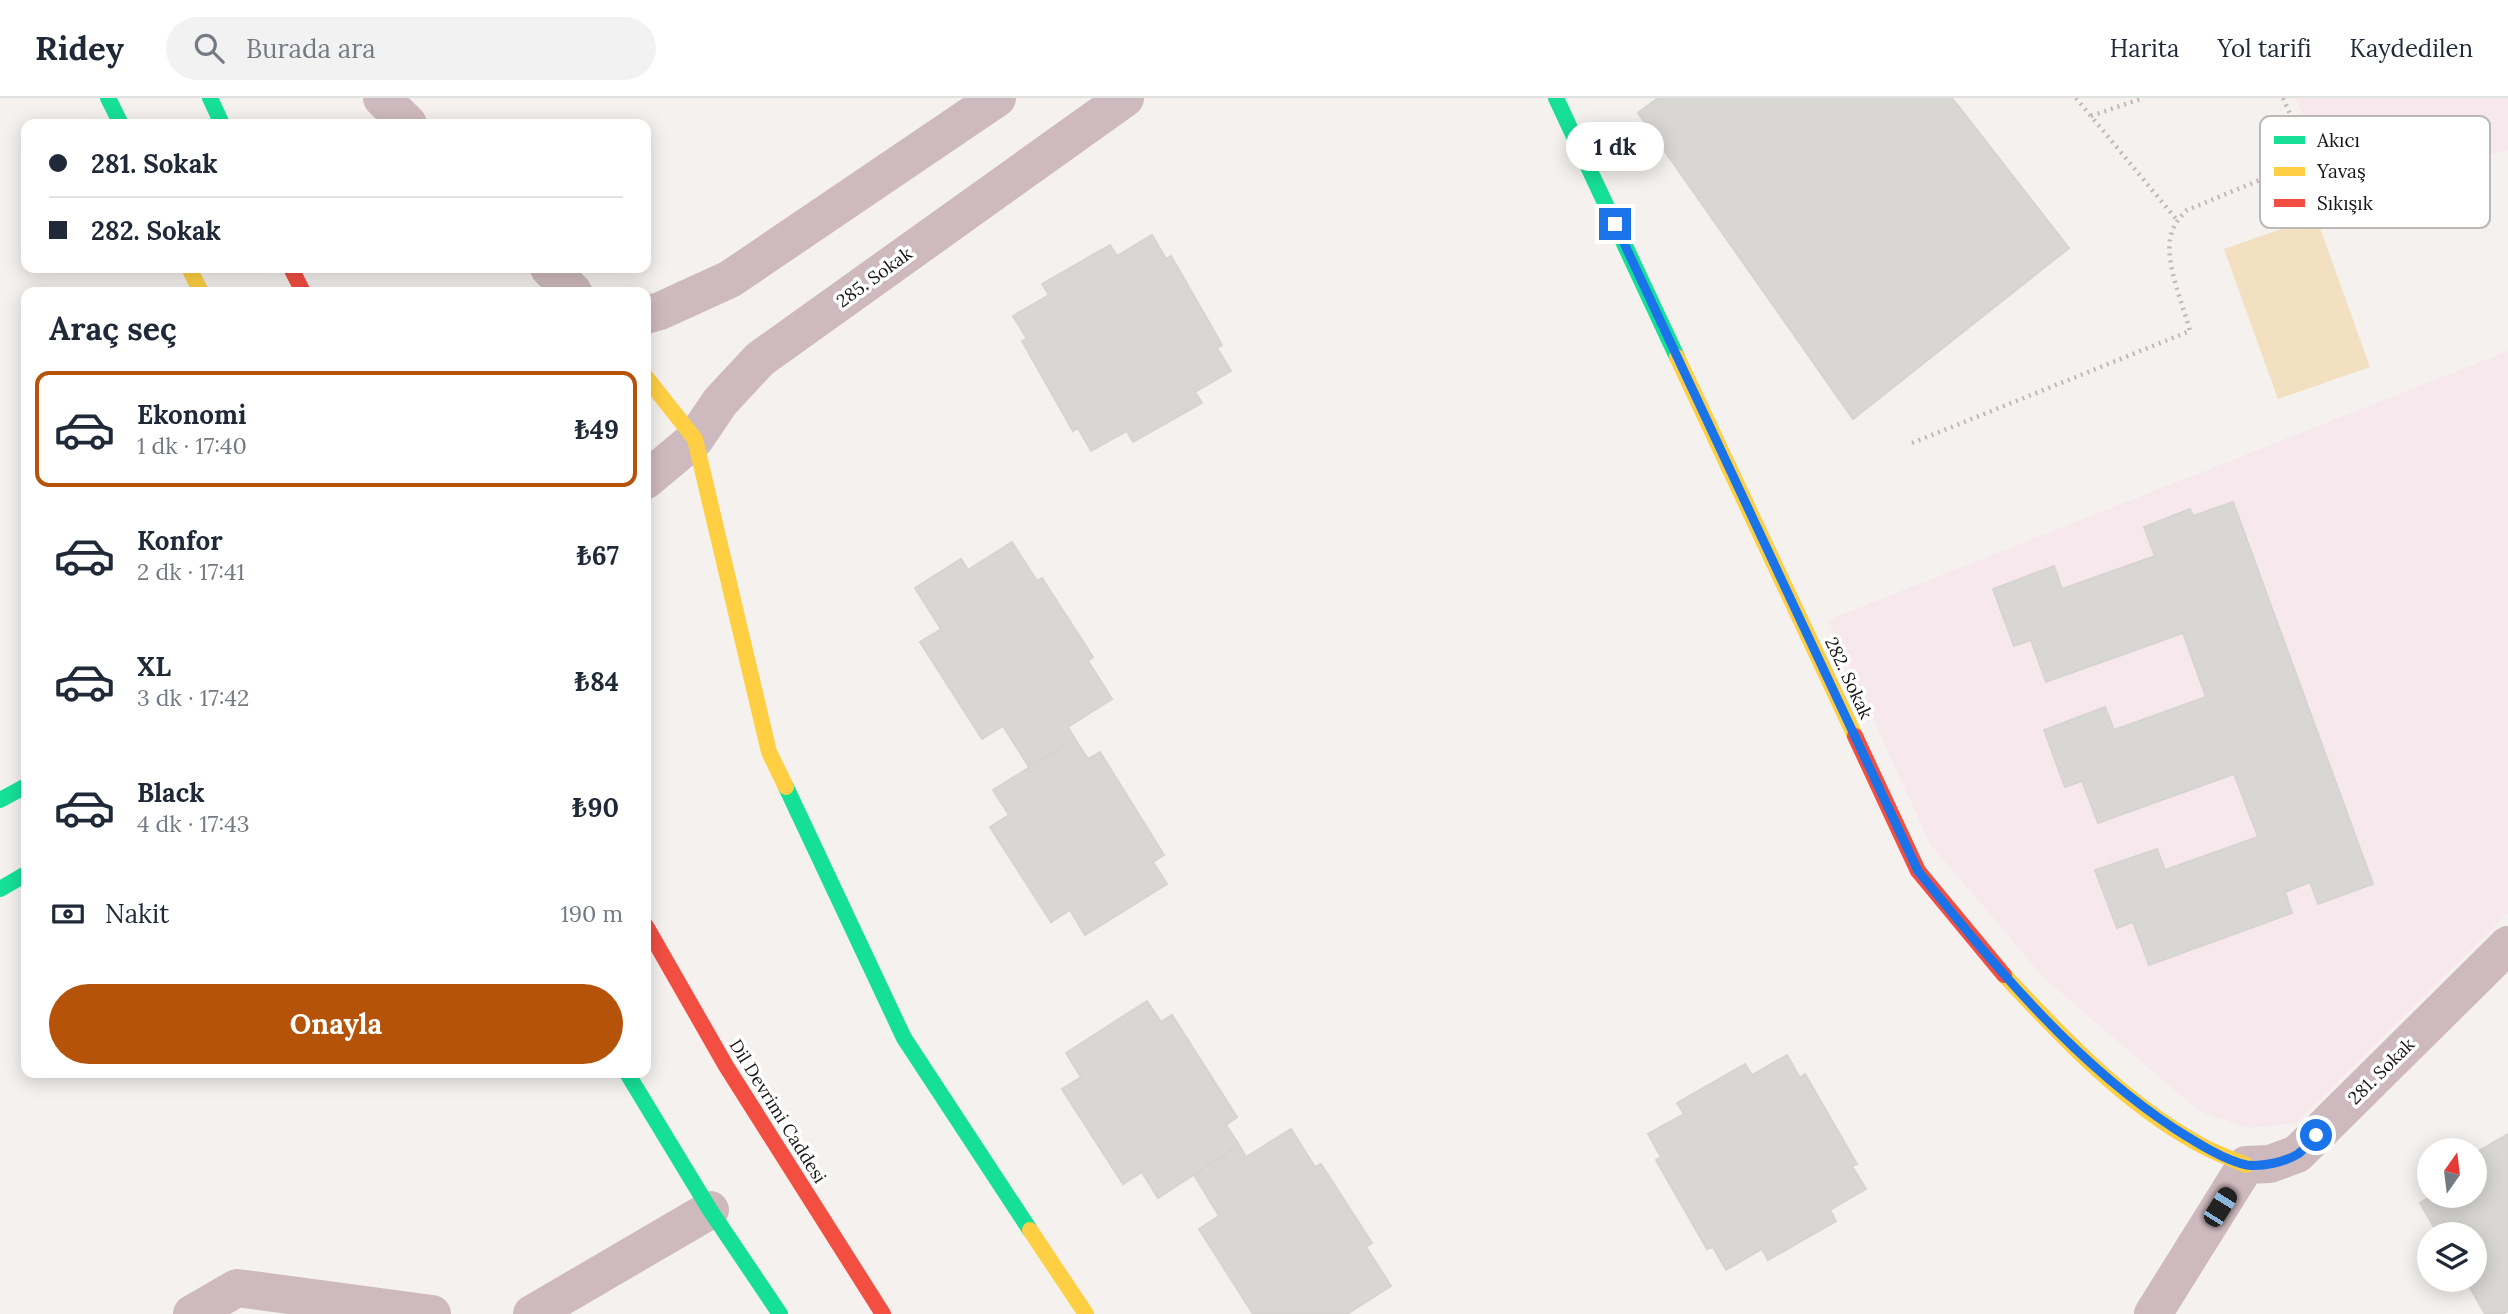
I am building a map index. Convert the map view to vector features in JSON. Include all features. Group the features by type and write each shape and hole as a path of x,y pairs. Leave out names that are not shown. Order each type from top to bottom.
{"street":[{"path":"108,98 118,119"},
{"path":"210,98 220,119"},
{"path":"382,98 403,119"},
{"path":"651,314 730,279 997,98"},
{"name":"285. Sokak","path":"651,476 695,439 720,402 760,359 1125,98"},
{"name":"282. Sokak","path":"1556,98 1918,871 1985,954 2044,1018 2132,1098 2198,1144 2246,1165"},
{"path":"554,273 568,287"},
{"path":"651,383 695,439 769,752 904,1038 1086,1314"},
{"path":"0,800 21,789"},
{"path":"0,889 21,877"},
{"name":"Dil Devrimi Caddesi","path":"651,935 726,1066 883,1314"},
{"name":"281. Sokak","path":"2246,1165 2270,1164 2297,1154 2508,945"},
{"path":"630,1078 710,1210 780,1314"},
{"path":"2153,1314 2246,1165"},
{"path":"532,1314 710,1210"},
{"path":"192,1314 237,1288 432,1314"}],"path":[{"path":"2076,98 2177,220"},
{"path":"2091,116 2143,98"},
{"path":"2283,98 2291,116"},
{"path":"1912,443 2190,331 2172,264 2170,239 2177,220 2187,210 2260,180"}],"shaded area":[{"path":"2296,98 2508,98 2508,150 2490,155 2490,116 2303,116"},
{"path":"2284,228 2320,228 2370,367 2278,399 2224,249"},
{"path":"2508,351 2508,913 2296,1123 2250,1128 2199,1111 2044,978 1930,844 1828,620"}],"building":[{"path":"1658,98 1952,98 2069,248 1853,419 1638,113"},
{"path":"1152,235 1166,259 1171,256 1222,345 1217,348 1231,371 1195,392 1202,403 1133,442 1127,431 1091,451 1078,428 1073,431 1022,341 1027,339 1013,316 1049,295 1042,284 1110,245 1117,256"},
{"path":"2233,502 2373,884 2318,904 2310,882 2285,892 2292,913 2149,965 2133,922 2117,928 2095,870 2157,849 2165,870 2258,837 2234,774 2098,823 2082,781 2065,787 2044,730 2105,707 2114,730 2206,697 2183,633 2046,682 2031,640 2014,646 1993,589 2054,566 2062,589 2155,556 2144,527 2190,509 2193,516"},
{"path":"1012,542 1037,581 1042,578 1093,657 1088,661 1112,699 1068,727 1075,739 1029,767 1003,726 982,739 920,642 941,629 915,588 961,559 968,570"},
{"path":"1075,739 1088,759 1100,752 1164,855 1153,862 1167,884 1085,935 1070,910 1051,922 990,827 1009,815 993,790"},
{"path":"1147,1001 1161,1022 1172,1015 1237,1117 1226,1125 1239,1145 1158,1198 1142,1172 1123,1184 1062,1089 1081,1077 1066,1053"},
{"path":"1787,1055 1800,1078 1805,1074 1857,1164 1852,1166 1866,1189 1830,1210 1836,1221 1768,1260 1762,1249 1726,1270 1713,1247 1707,1249 1656,1160 1661,1157 1648,1134 1684,1114 1677,1103 1745,1064 1752,1075"},
{"path":"1291,1129 1315,1167 1321,1164 1372,1243 1366,1247 1391,1286 1347,1314 1253,1314 1199,1229 1219,1216 1194,1175 1239,1145 1246,1157"},
{"path":"2508,1134 2508,1311 2503,1314 2485,1314 2473,1292 2487,1292 2487,1222 2431,1222 2423,1208 2487,1208 2487,1146"}],"traffic: fast":[{"path":"108,98 118,119"},
{"path":"210,98 220,119"},
{"path":"1556,98 1677,357"},
{"path":"786,787 904,1038 1030,1230"},
{"path":"0,800 21,789"},
{"path":"0,889 21,877"},
{"path":"630,1078 710,1210 780,1314"}],"traffic: slow":[{"path":"192,273 198,287"},
{"path":"1677,357 1855,736"},
{"path":"651,383 695,439 769,752 786,787"},
{"path":"2004,975 2094,1067 2144,1108 2203,1146 2246,1165"},
{"path":"1030,1230 1086,1314"}],"traffic: jam":[{"path":"294,273 300,287"},
{"path":"1855,736 1918,871 2004,975"},
{"path":"651,935 726,1066 883,1314"}],"route":[{"path":"1615,224 1918,871 1985,954 2053,1027 2141,1107 2198,1144 2246,1165 2270,1164 2297,1154 2316,1135"}]}
